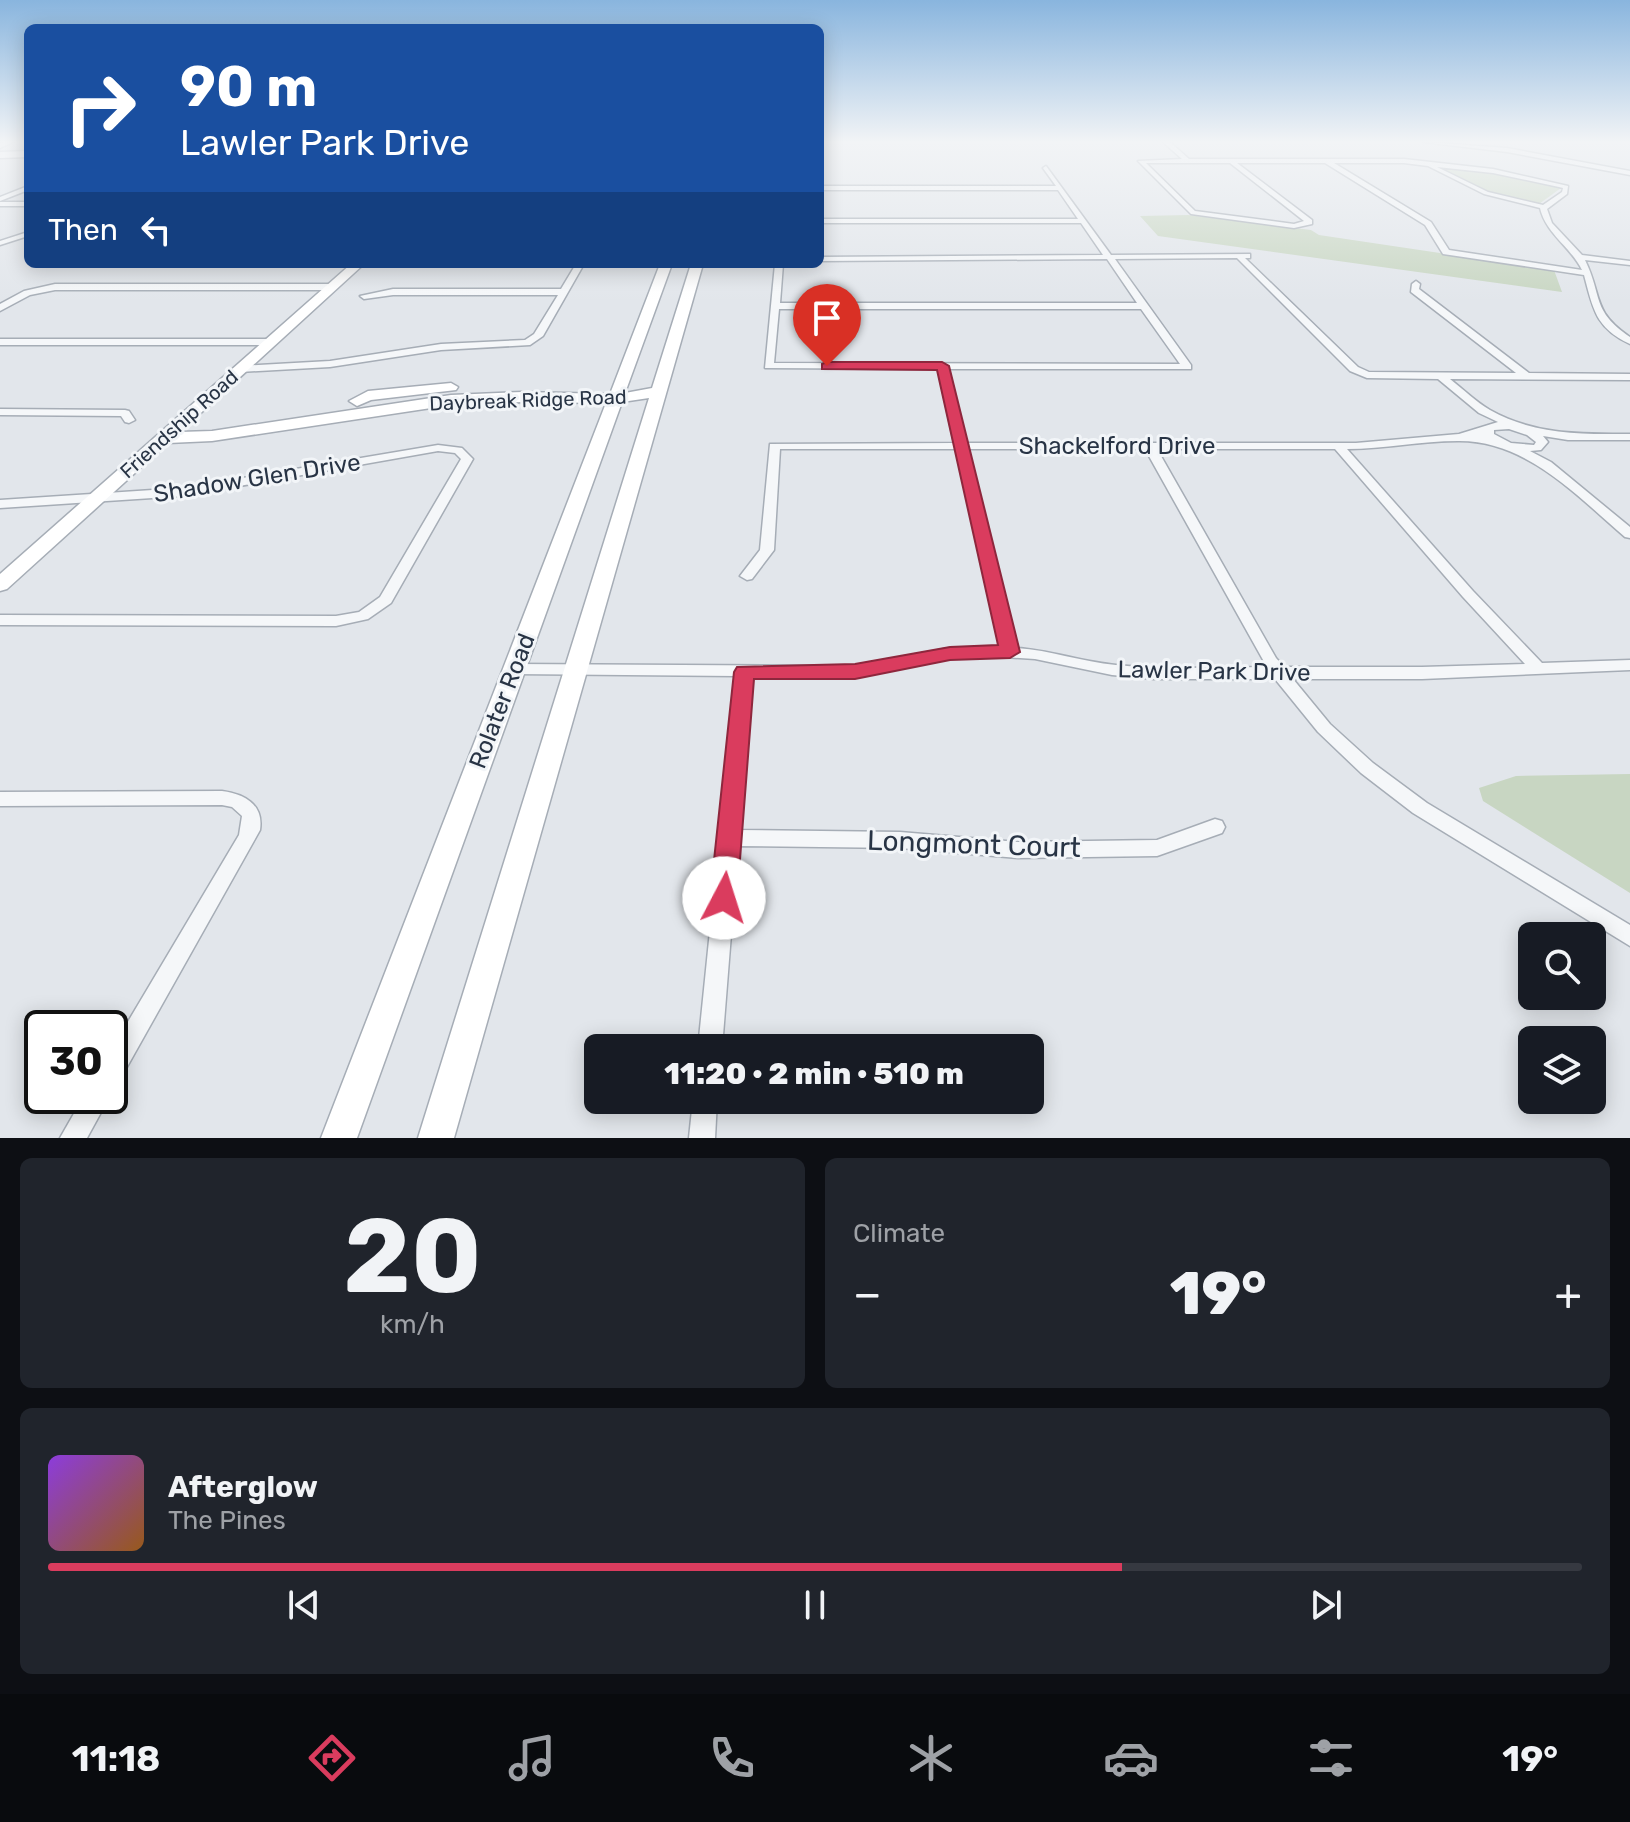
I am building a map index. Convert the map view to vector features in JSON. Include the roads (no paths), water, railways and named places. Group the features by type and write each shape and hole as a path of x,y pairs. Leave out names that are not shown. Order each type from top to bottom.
{"main road":[{"name":"Friendship Road","path":"0,585 353,268"},
{"name":"Rolater Road","path":"339,1138 664,268"},
{"path":"436,1138 696,268"},
{"name":"Daybreak Ridge Road","path":"177,426 228,423 357,401 433,396 658,392"},
{"name":"Daybreak Ridge Road","path":"163,438 212,436 376,401"}],"street":[{"path":"779,268 769,366 1187,367 1064,195"},
{"path":"1175,195 1193,213 1306,226 1309,222 1302,214 1277,195"},
{"path":"1381,195 1428,224 1446,252 1585,273"},
{"path":"1496,195 1543,207 1562,195"},
{"path":"0,202 24,204"},
{"path":"1543,207 1546,223 1579,257 1596,312 1611,330 1630,341"},
{"path":"824,221 1083,221"},
{"path":"2,242 24,235"},
{"path":"2,242 24,243"},
{"path":"824,259 1246,257 1354,369 1367,375 1630,377"},
{"path":"1579,257 1630,263"},
{"path":"240,369 330,364 441,347 527,343 538,336 577,268"},
{"path":"1416,284 1414,290 1528,377"},
{"path":"0,308 39,290 332,287"},
{"path":"364,296 393,292 562,292"},
{"path":"775,306 1144,306"},
{"path":"0,342 271,342"},
{"path":"942,366 1010,652"},
{"path":"1442,377 1483,411 1538,437 1547,465"},
{"path":"1483,411 1489,436 1547,465 1630,534"},
{"path":"0,412 125,413 129,420"},
{"name":"Shackelford Drive","path":"747,576 767,550 774,446 1338,446 1460,437 1504,425 1520,428"},
{"path":"1520,428 1568,437 1630,437"},
{"name":"Shackelford Drive","path":"1460,437 1509,446"},
{"path":"1509,446 1527,449 1568,437"},
{"path":"1149,446 1277,673 1324,728 1393,788 1482,848 1630,936"},
{"path":"1338,446 1468,594 1539,669"},
{"name":"Shadow Glen Drive","path":"0,504 193,491 438,448 464,453 466,464 389,597 369,613 336,621 0,620"},
{"name":"Lawler Park Drive","path":"514,669 855,671 950,653 1010,652 1133,672 1432,673 1630,665"},
{"path":"711,1034 744,672"},
{"path":"0,799 222,798 241,802 251,813 252,825 247,838 128,1044"},
{"name":"Longmont Court","path":"729,838 900,840 1018,850 1157,848 1215,827"},
{"path":"73,1138 87,1114"},
{"path":"702,1138 704,1114"}]}
